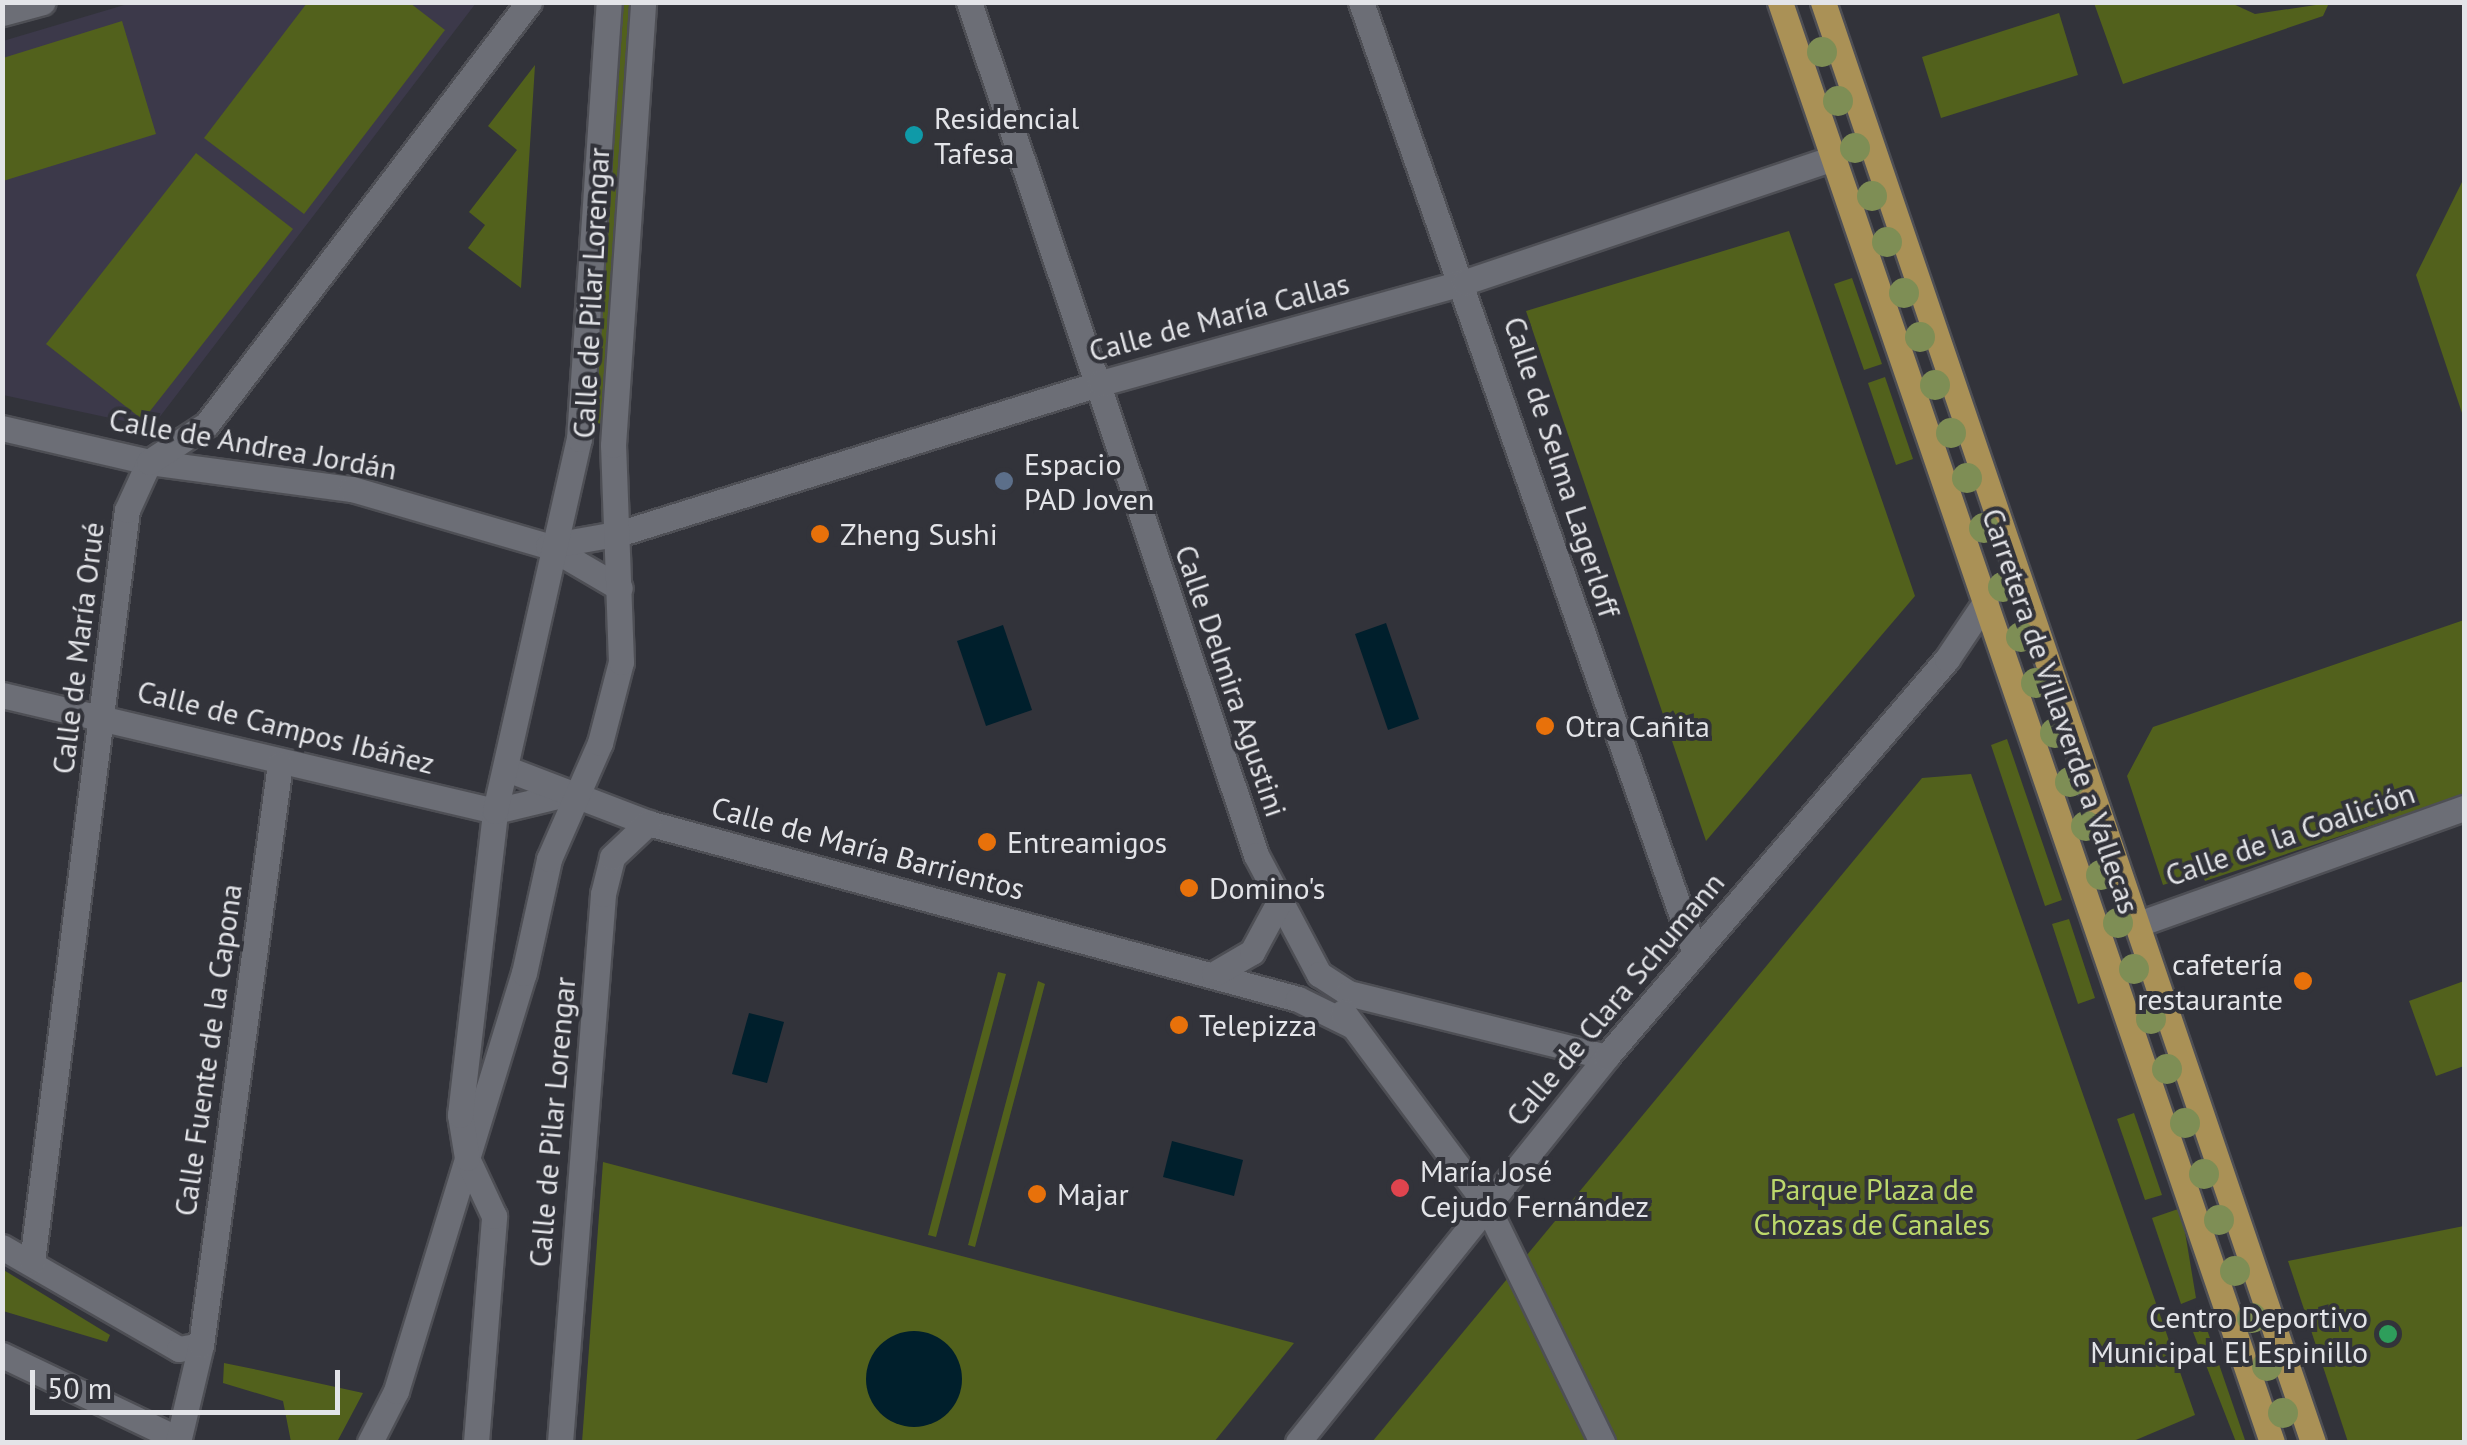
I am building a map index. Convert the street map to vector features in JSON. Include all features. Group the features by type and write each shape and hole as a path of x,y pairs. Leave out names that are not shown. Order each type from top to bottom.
{"main road":[{"name":"Carretera de Villaverde a Vallecas","path":"1780,2 2272,1442"},
{"name":"Carretera de Villaverde a Vallecas","path":"1823,2 2313,1442"}],"street":[{"path":"2,13 42,2"},
{"path":"148,462 207,424 529,2"},
{"name":"Calle de Pilar Lorengar","path":"495,811 510,770 548,546 579,439 609,2"},
{"name":"Calle de Pilar Lorengar","path":"574,792 600,743 620,662 621,533 614,445 643,2"},
{"name":"Calle Delmira Agustini","path":"969,2 1278,904 1350,1025 1486,1204 1602,1442"},
{"name":"Calle de Selma Lagerloff","path":"1361,2 1466,282 1695,954"},
{"name":"Calle de María Callas","path":"548,546 621,533 1101,383 1466,282 1833,158"},
{"name":"Calle de Andrea Jordán","path":"2,428 148,462 352,490 548,546"},
{"name":"Calle de María Orué","path":"32,1262 127,510 148,462"},
{"path":"548,546 620,588"},
{"name":"Calle de Clara Schumann","path":"1298,1441 1606,1057 1947,659 1986,600"},
{"name":"Calle de Campos Ibáñez","path":"2,695 104,715 280,764 495,811 574,792"},
{"name":"Calle Fuente de la Capona","path":"178,1441 201,1344 280,764"},
{"name":"Calle de María Barrientos","path":"510,770 648,823 1214,974 1350,1025"},
{"path":"370,1442 396,1391 574,792"},
{"name":"Calle de la Coalición","path":"2138,924 2464,808"},
{"path":"476,1442 494,1216 467,1158 460,1116 495,811"},
{"name":"Calle de Pilar Lorengar","path":"560,1442 604,894 612,857 648,823"},
{"path":"1214,974 1252,952 1278,904"},
{"name":"Calle Delmira Agustini","path":"1319,974 1348,993 1606,1057"},
{"path":"2,1246 180,1349 201,1344"},
{"path":"2,1355 178,1441"}],"shaded area":[{"path":"131,3 476,3 152,427 3,395 3,41"}],"green space":[{"path":"307,3 410,3 445,30 304,214 204,138"},
{"path":"618,3 632,3 608,425 591,422"},
{"path":"2094,3 2231,3 2255,14 2329,3 2323,16 2123,84"},
{"path":"2059,13 2078,75 1941,118 1922,57"},
{"path":"122,21 156,134 3,181 3,58"},
{"path":"535,65 521,288 468,248 485,225 469,212 517,150 488,126"},
{"path":"196,153 293,229 143,420 46,344"},
{"path":"2464,178 2464,419 2416,275"},
{"path":"1789,231 1915,596 1706,841 1526,311"},
{"path":"1852,278 1882,364 1864,370 1834,284"},
{"path":"1885,377 1913,459 1896,465 1868,383"},
{"path":"2464,620 2464,795 2205,881 2201,873 2163,885 2127,776 2153,727"},
{"path":"2007,739 2062,900 2045,906 1991,745"},
{"name":"Parque Plaza de Chozas de Canales","path":"1971,774 2195,1415 2131,1442 1372,1442 1922,778"},
{"path":"2069,919 2095,998 2078,1004 2052,924"},
{"path":"998,972 1006,974 936,1237 928,1235"},
{"path":"1038,981 1045,984 975,1247 968,1245"},
{"path":"2464,981 2464,1066 2436,1076 2409,1001"},
{"path":"2134,1113 2162,1195 2145,1200 2117,1119"},
{"path":"603,1162 1294,1343 1214,1442 582,1442"},
{"path":"2181,1208 2196,1298 2181,1304 2152,1218"},
{"name":"Centro Deportivo Municipal El Espinillo","path":"2464,1226 2464,1442 2348,1442 2288,1261"},
{"path":"2,1269 110,1335 107,1342 3,1311"},
{"path":"2200,1309 2245,1440 2236,1442 2186,1314"},
{"path":"224,1363 363,1393 337,1442 291,1442 283,1401 223,1383"}],"water":[{"path":"1386,623 1419,719 1388,730 1355,634"},
{"path":"1003,625 1032,710 986,726 957,641"},
{"path":"749,1013 784,1022 767,1083 732,1074"},
{"path":"1172,1141 1243,1160 1234,1196 1163,1177"},
{"path":"914,1331 932,1335 948,1345 958,1361 962,1379 958,1397 948,1413 932,1423 914,1427 896,1423 880,1413 870,1397 866,1379 870,1361 880,1345 896,1335"}],"place":[{"name":"Residencial Tafesa","path":"914,135"},
{"name":"Espacio PAD Joven","path":"1004,481"},
{"name":"Zheng Sushi","path":"820,534"},
{"name":"Otra Cañita","path":"1545,726"},
{"name":"Entreamigos","path":"987,842"},
{"name":"Domino's","path":"1189,888"},
{"name":"cafetería restaurante","path":"2303,981"},
{"name":"Telepizza","path":"1179,1025"},
{"name":"María José Cejudo Fernández","path":"1400,1188"},
{"name":"Majar","path":"1037,1194"},
{"name":"Centro Deportivo Municipal El Espinillo","path":"2388,1334"}]}
